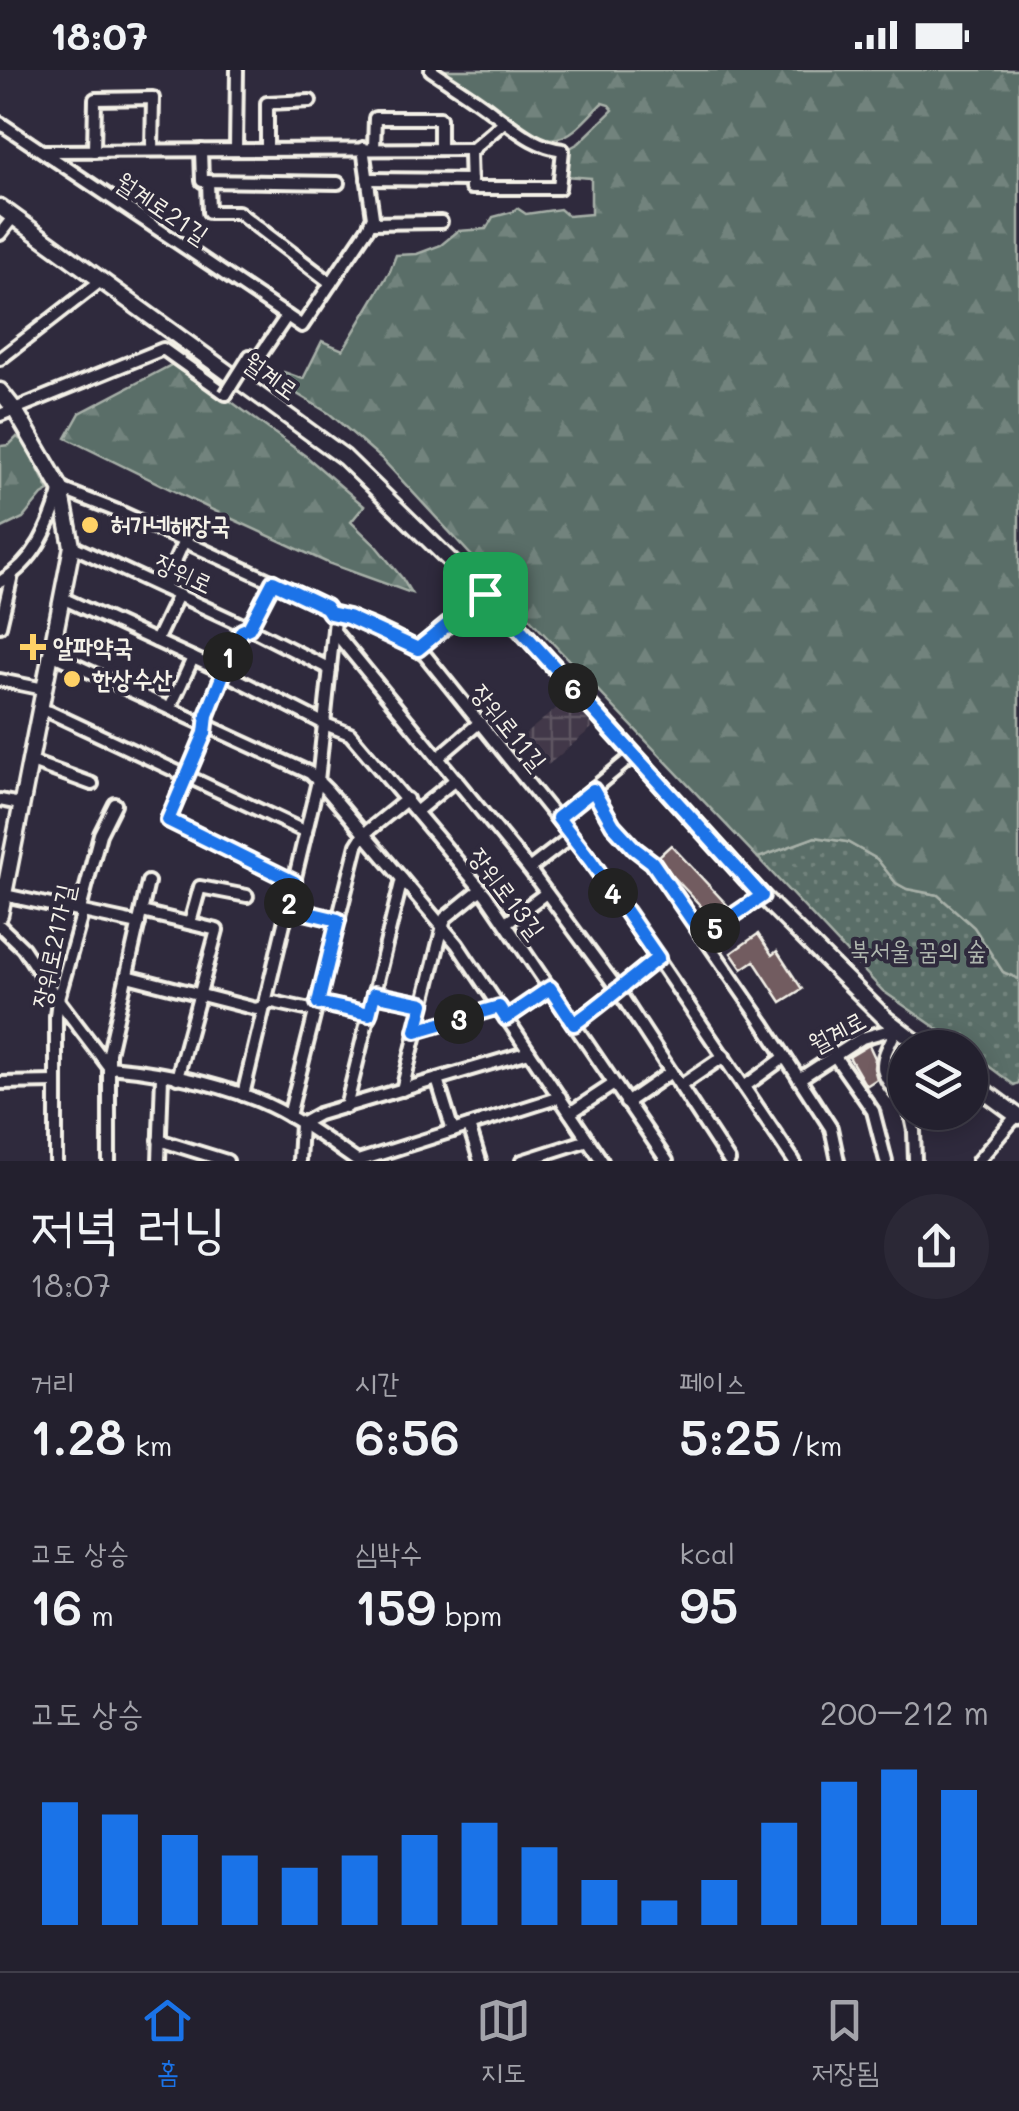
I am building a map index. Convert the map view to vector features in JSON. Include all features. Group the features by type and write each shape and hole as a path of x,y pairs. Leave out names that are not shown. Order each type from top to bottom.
{"main road":[{"name":"월계로","path":"0,207 344,457 519,628 762,896 900,1030"},
{"path":"0,391 8,412 62,490 72,546 0,915"},
{"path":"988,1094 1018,1116"}],"street":[{"path":"236,70 236,149"},
{"path":"430,70 538,145 564,150 559,188 471,188 470,154 504,122"},
{"path":"94,150 94,99 152,98 152,150"},
{"path":"267,149 267,104 310,101"},
{"path":"208,181 210,212 238,212 331,283 373,217 367,179 368,148 375,118 440,118 440,149"},
{"name":"월계로21길","path":"0,122 302,326 331,283"},
{"path":"42,151 474,149"},
{"path":"200,150 202,181 338,182"},
{"path":"367,179 470,180"},
{"path":"0,234 14,216"},
{"path":"370,224 441,222"},
{"path":"0,359 102,280"},
{"name":"월계로","path":"8,412 163,350 226,394 250,356 257,360 287,316"},
{"path":"0,582 28,561 47,533 62,490"},
{"name":"장위로11길","path":"62,490 184,541 426,655 572,836 794,1161"},
{"path":"163,588 184,541"},
{"name":"장위로","path":"72,546 330,669"},
{"path":"0,626 12,575"},
{"path":"273,582 223,667 206,724 168,820 294,882"},
{"path":"418,649 485,594"},
{"path":"156,641 178,595"},
{"name":"장위로13길","path":"62,598 350,734 481,889 667,1161"},
{"path":"243,1095 318,781 335,620 330,613"},
{"path":"334,631 530,869 617,989 729,1161"},
{"path":"52,654 310,773 442,927 602,1161"},
{"path":"170,708 193,658"},
{"path":"0,680 44,690"},
{"path":"40,709 306,832"},
{"path":"438,758 480,722"},
{"path":"558,818 634,755"},
{"path":"29,760 92,784"},
{"path":"417,812 456,779"},
{"path":"593,790 613,825 652,862 800,1079 830,1128 838,1161"},
{"path":"289,1116 358,845 364,834 407,799"},
{"path":"0,800 20,804"},
{"name":"장위로21가길","path":"56,1161 58,999 100,834 115,804"},
{"path":"530,869 572,836"},
{"path":"346,1107 402,879"},
{"path":"110,1161 109,1053 148,882"},
{"path":"190,923 200,887 248,896"},
{"path":"402,1090 445,918 481,889"},
{"path":"506,923 546,892"},
{"path":"4,895 81,912 190,923 216,930 177,1078"},
{"path":"703,936 762,896"},
{"path":"288,908 338,920"},
{"path":"0,926 23,948 109,1067 177,1078 243,1095 289,1116 357,1161 560,1098"},
{"path":"574,1024 612,998 617,989 658,958"},
{"path":"126,976 256,1009 273,1002 310,1010 318,1003"},
{"path":"506,1018 550,988"},
{"path":"374,994 423,1004"},
{"path":"318,1003 369,1014"},
{"path":"416,1031 499,1007"},
{"name":"월계로","path":"800,1079 862,1038 897,1028"},
{"path":"888,1047 883,1058 888,1083"},
{"path":"301,1124 320,1114 529,1052"},
{"path":"834,1055 873,1111 886,1161"},
{"path":"680,1086 724,1056"},
{"path":"744,1087 785,1058"},
{"path":"626,1103 671,1072"},
{"path":"159,1161 162,1076"},
{"path":"436,1080 454,1131"},
{"path":"0,1083 56,1082"},
{"path":"570,1113 614,1084"},
{"path":"978,1161 1018,1116"},
{"path":"299,1161 301,1124"},
{"path":"468,1126 480,1161"},
{"path":"914,1130 915,1161"},
{"path":"159,1140 227,1161"},
{"path":"522,1161 588,1140"}],"shaded area":[{"path":"569,698 593,727 548,765 524,735"}],"green space":[{"path":"440,70 1019,70 1019,979 1003,972 974,927 938,895 896,883 877,859 847,842 815,837 758,858 381,458 330,414 279,383 284,372 303,379 322,341 343,350 396,255 417,254 441,245 458,231 486,229 493,217 517,208 526,214 560,209 568,216 591,214 591,178 565,176 570,148 613,110 609,105 602,103 567,135 537,137 523,131"},
{"path":"177,362 307,457 364,506 351,522 375,545 411,593 328,563 66,438 80,413"},
{"path":"17,437 25,443 49,491 23,518 0,529 0,446 9,445"},
{"name":"북서울 꿈의 숲","path":"815,837 847,842 877,859 896,883 938,895 974,927 1003,972 1019,979 1019,1083 1014,1085 988,1066 988,1030 939,1030 883,991 758,858"}],"building":[{"path":"671,845 728,906 713,919 659,856"},
{"path":"758,934 772,955 777,951 802,989 781,1002 754,961 742,969 731,953"},
{"path":"869,1045 877,1079 866,1086 849,1057"}],"place":[{"name":"허가네해장국","path":"90,525"},
{"name":"알파약국","path":"33,647"},
{"name":"한상수산","path":"72,679"}],"route":[{"path":"273,582 326,607 330,613 348,617 418,649 485,594 762,896 703,936 652,862 613,825 593,790 558,818 658,958 617,989 612,998 574,1024 550,988 506,1018 499,1007 416,1031 423,1004 374,994 369,1014 318,1003 338,920 288,908 294,882 168,820 205,733 223,667 273,582"}]}
